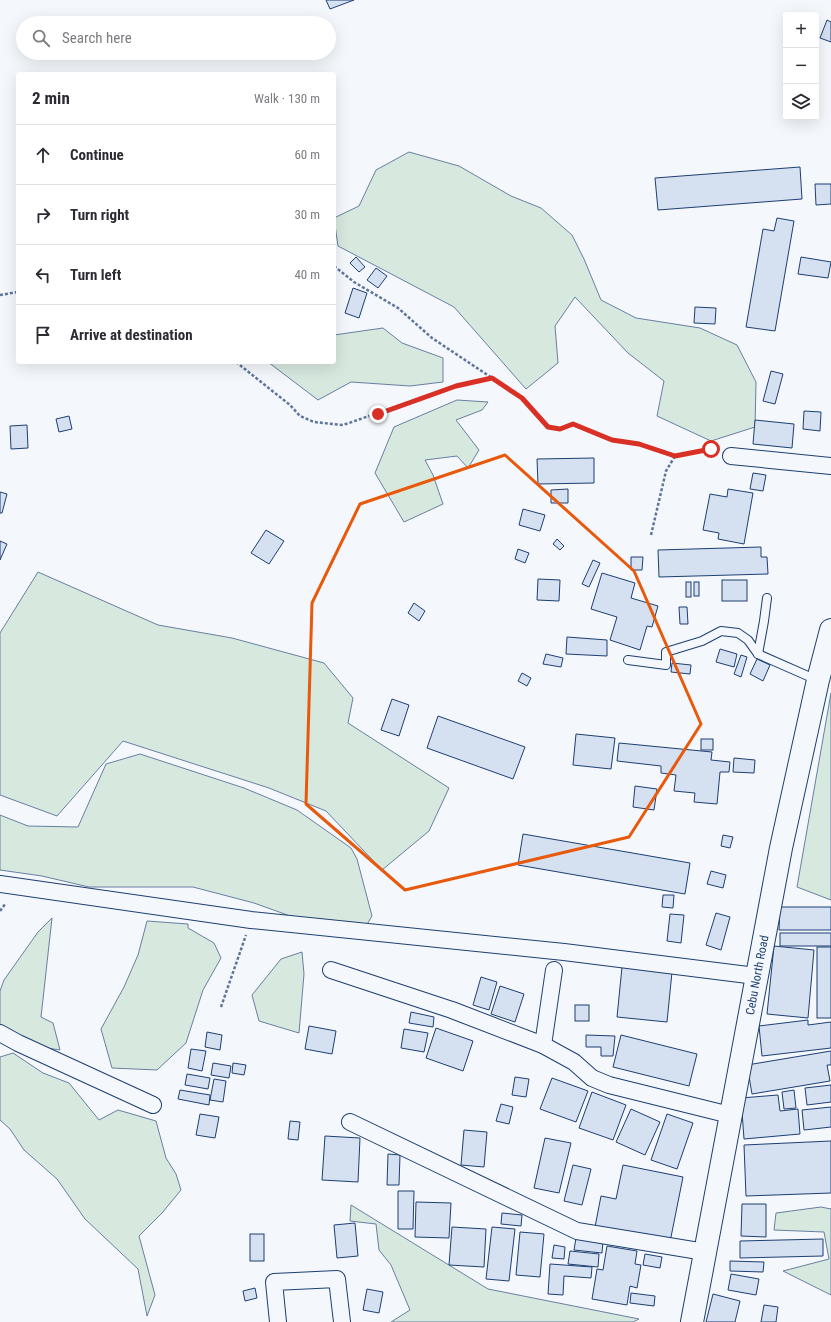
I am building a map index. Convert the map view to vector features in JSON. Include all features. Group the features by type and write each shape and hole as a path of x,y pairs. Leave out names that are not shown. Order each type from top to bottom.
{"highway":[{"name":"Cebu North Road","path":"692,1322 781,848 818,680 831,630"}],"street":[{"path":"731,456 831,466"},
{"path":"0,884 251,920 564,952 756,976"},
{"path":"331,970 452,1010 543,1045 574,1062 592,1078 609,1085 730,1115"},
{"path":"543,1045 554,970"},
{"path":"0,1033 18,1043 153,1105"},
{"path":"350,1122 577,1231 705,1252"},
{"path":"278,1322 274,1282 337,1279 342,1322"}],"lane":[{"path":"758,654 764,621 766,598"},
{"path":"628,660 666,666 666,652 702,641 721,631 738,634 748,640 758,654 818,680"}],"path":[{"path":"336,268 354,282 398,308 432,338 522,398 548,427 560,429 573,424 612,440 639,444 675,456 711,449 731,456"},
{"path":"0,295 16,292"},
{"path":"239,364 290,405 300,416 314,422 343,425 456,386 492,378"},
{"path":"651,535 666,471 675,456"},
{"path":"221,1007 251,920"}],"highlighted area":[{"path":"505,455 634,571 701,724 629,837 405,890 306,804 312,603 360,504"}],"shaded area":[{"path":"409,152 459,166 511,196 541,208 572,235 601,300 636,318 700,328 737,345 756,382 755,427 711,441 657,416 664,381 628,353 575,297 555,326 558,363 526,389 454,307 338,246 336,217 359,206 376,170"},
{"path":"383,328 402,343 443,358 443,382 410,386 351,382 318,400 271,364 336,364 336,335"},
{"path":"457,400 488,402 482,410 456,420 479,450 468,468 457,456 425,460 433,475 443,504 404,522 375,473 394,427"},
{"path":"38,572 158,625 232,638 324,663 353,698 348,723 449,788 429,831 382,870 326,811 269,788 123,741 57,816 0,795 0,633"},
{"path":"831,693 831,900 797,887"},
{"path":"140,754 244,788 297,810 351,848 357,859 372,916 363,931 293,917 254,903 193,887 89,887 42,876 0,870 0,815 28,826 78,827 106,764"},
{"path":"52,918 41,1017 53,1023 60,1050 21,1044 0,1030 0,991 4,980 38,932"},
{"path":"147,921 188,924 188,928 214,943 221,958 203,990 186,1043 157,1070 112,1068 101,1029 124,987 138,955"},
{"path":"302,952 304,974 299,1033 259,1021 252,995 281,959"},
{"path":"13,1053 43,1073 69,1083 99,1120 118,1110 156,1121 166,1158 176,1174 181,1190 162,1213 139,1236 155,1295 147,1316 138,1269 85,1219 57,1179 24,1150 10,1129 0,1120 0,1057"},
{"path":"351,1205 488,1289 639,1319 633,1322 391,1322 410,1310 391,1265 379,1250 376,1224 350,1221"},
{"path":"821,1207 831,1209 831,1295 783,1271 829,1259 824,1232 774,1230 776,1213"}],"building":[{"path":"326,0 354,0 330,9"},
{"path":"827,20 831,22 831,42 820,38"},
{"path":"800,167 802,199 658,210 655,178"},
{"path":"815,184 831,184 831,204 816,205"},
{"path":"777,218 794,221 775,331 746,327 763,229 774,231"},
{"path":"356,257 365,267 359,272 350,263"},
{"path":"801,257 831,262 828,278 798,274"},
{"path":"376,268 387,276 378,288 367,280"},
{"path":"353,288 367,293 359,318 345,313"},
{"path":"695,307 716,308 715,324 694,323"},
{"path":"771,371 783,374 775,404 763,401"},
{"path":"804,411 821,412 820,431 803,429"},
{"path":"69,416 72,429 59,432 56,419"},
{"path":"755,420 794,424 792,448 753,444"},
{"path":"27,425 28,448 11,449 10,426"},
{"path":"594,458 594,483 538,484 537,459"},
{"path":"753,473 766,475 763,491 750,489"},
{"path":"568,489 568,503 551,503 551,490"},
{"path":"728,489 753,493 744,544 718,539 719,533 703,530 710,494 727,497"},
{"path":"0,492 7,494 2,513 0,513"},
{"path":"523,509 545,515 540,531 519,525"},
{"path":"266,530 284,541 269,564 251,553"},
{"path":"557,539 564,546 560,550 553,544"},
{"path":"0,541 7,544 0,560"},
{"path":"761,547 761,557 767,557 768,574 659,577 658,550"},
{"path":"518,549 529,553 525,563 515,559"},
{"path":"631,557 643,557 642,570 631,570"},
{"path":"593,560 600,563 589,587 582,584"},
{"path":"602,573 635,583 631,598 658,606 652,627 647,626 640,650 610,640 617,617 591,609"},
{"path":"538,579 560,580 559,601 537,600"},
{"path":"722,580 747,580 747,601 722,601"},
{"path":"686,582 691,582 691,597 686,597"},
{"path":"694,582 699,582 699,596 694,596"},
{"path":"414,603 425,611 419,621 408,613"},
{"path":"679,607 687,607 688,624 680,624"},
{"path":"567,637 607,640 607,656 566,654"},
{"path":"720,649 737,654 734,667 716,662"},
{"path":"546,654 563,658 561,667 543,664"},
{"path":"741,655 747,657 741,677 734,674"},
{"path":"757,659 770,665 763,681 750,674"},
{"path":"672,663 691,665 690,674 671,672"},
{"path":"522,673 531,678 527,686 518,681"},
{"path":"392,699 409,705 399,736 381,730"},
{"path":"438,716 525,747 513,779 427,748"},
{"path":"576,734 615,738 611,769 573,765"},
{"path":"701,739 713,739 713,750 701,750"},
{"path":"619,743 712,752 711,760 730,762 729,772 720,772 717,804 694,802 695,793 674,791 676,775 661,773 661,766 617,761"},
{"path":"734,758 755,760 754,773 733,772"},
{"path":"635,786 657,789 654,810 633,807"},
{"path":"523,834 690,863 685,894 518,865"},
{"path":"723,835 733,837 730,848 721,846"},
{"path":"711,871 726,875 723,888 707,884"},
{"path":"663,895 674,895 673,908 662,907"},
{"path":"780,907 831,907 831,930 779,930"},
{"path":"716,913 730,917 721,950 706,945"},
{"path":"670,914 684,915 681,943 667,941"},
{"path":"780,933 831,933 831,946 780,946"},
{"path":"774,946 814,950 808,1018 767,1014"},
{"path":"817,947 831,947 831,1018 817,1018"},
{"path":"622,967 672,972 667,1022 617,1017"},
{"path":"481,977 497,982 489,1010 473,1005"},
{"path":"500,986 524,994 515,1022 491,1014"},
{"path":"575,1005 589,1005 589,1021 575,1021"},
{"path":"411,1012 434,1017 433,1027 409,1023"},
{"path":"808,1020 808,1025 831,1022 831,1048 762,1056 759,1026"},
{"path":"309,1026 336,1031 332,1054 305,1049"},
{"path":"436,1028 473,1041 463,1071 426,1058"},
{"path":"404,1029 428,1033 424,1052 401,1048"},
{"path":"207,1032 222,1035 220,1050 205,1047"},
{"path":"586,1035 615,1036 613,1056 601,1056 601,1047 586,1047"},
{"path":"621,1035 697,1054 689,1086 613,1067"},
{"path":"191,1049 206,1051 202,1071 188,1068"},
{"path":"831,1051 831,1065 827,1065 830,1081 752,1094 747,1065"},
{"path":"213,1063 231,1066 229,1078 211,1075"},
{"path":"233,1063 246,1065 244,1075 232,1073"},
{"path":"187,1074 210,1078 208,1089 185,1085"},
{"path":"515,1077 529,1079 526,1097 512,1095"},
{"path":"552,1078 588,1091 576,1122 540,1109"},
{"path":"214,1079 226,1081 223,1102 210,1100"},
{"path":"831,1085 831,1102 807,1105 805,1088"},
{"path":"180,1090 210,1095 209,1105 178,1099"},
{"path":"794,1090 796,1108 784,1109 782,1092"},
{"path":"592,1092 626,1105 613,1140 579,1128"},
{"path":"778,1095 780,1111 798,1109 800,1134 744,1139 741,1098"},
{"path":"501,1104 513,1107 509,1124 496,1121"},
{"path":"831,1107 831,1127 804,1130 802,1110"},
{"path":"631,1109 660,1122 645,1155 616,1142"},
{"path":"200,1114 219,1117 215,1138 196,1135"},
{"path":"667,1114 693,1123 677,1169 651,1160"},
{"path":"290,1121 300,1122 298,1140 288,1139"},
{"path":"464,1130 487,1132 484,1167 461,1165"},
{"path":"325,1136 360,1138 358,1182 322,1180"},
{"path":"545,1138 571,1143 559,1193 534,1188"},
{"path":"831,1141 831,1193 746,1196 744,1145"},
{"path":"388,1154 400,1155 399,1185 387,1185"},
{"path":"573,1165 591,1169 582,1205 564,1201"},
{"path":"623,1165 683,1177 670,1242 595,1227 601,1196 616,1199"},
{"path":"398,1191 414,1191 413,1229 398,1229"},
{"path":"416,1202 451,1203 449,1238 415,1237"},
{"path":"742,1204 766,1204 766,1237 741,1236"},
{"path":"502,1213 522,1215 521,1226 501,1224"},
{"path":"355,1223 358,1256 337,1258 334,1225"},
{"path":"452,1227 486,1229 484,1267 449,1265"},
{"path":"492,1227 515,1229 509,1281 486,1279"},
{"path":"520,1232 544,1234 540,1277 516,1275"},
{"path":"250,1234 264,1234 264,1261 250,1261"},
{"path":"576,1238 603,1241 602,1253 574,1250"},
{"path":"823,1239 823,1256 740,1258 740,1241"},
{"path":"554,1245 565,1247 564,1259 552,1258"},
{"path":"607,1246 637,1251 635,1264 641,1265 637,1288 630,1286 627,1305 592,1299 597,1269 603,1270"},
{"path":"570,1251 599,1254 598,1267 568,1264"},
{"path":"645,1254 662,1257 660,1268 643,1265"},
{"path":"730,1261 764,1262 763,1272 730,1271"},
{"path":"550,1264 592,1267 591,1278 564,1276 563,1295 548,1294"},
{"path":"731,1274 759,1279 756,1295 728,1290"},
{"path":"255,1288 257,1298 245,1301 243,1291"},
{"path":"367,1289 383,1292 379,1313 363,1310"},
{"path":"631,1293 655,1296 654,1306 630,1303"},
{"path":"713,1294 740,1301 735,1322 706,1322"},
{"path":"764,1305 778,1307 776,1322 761,1322"}],"route":[{"path":"378,414 456,386 492,378 522,398 548,427 560,429 573,424 612,440 639,444 675,456 711,449"}]}
